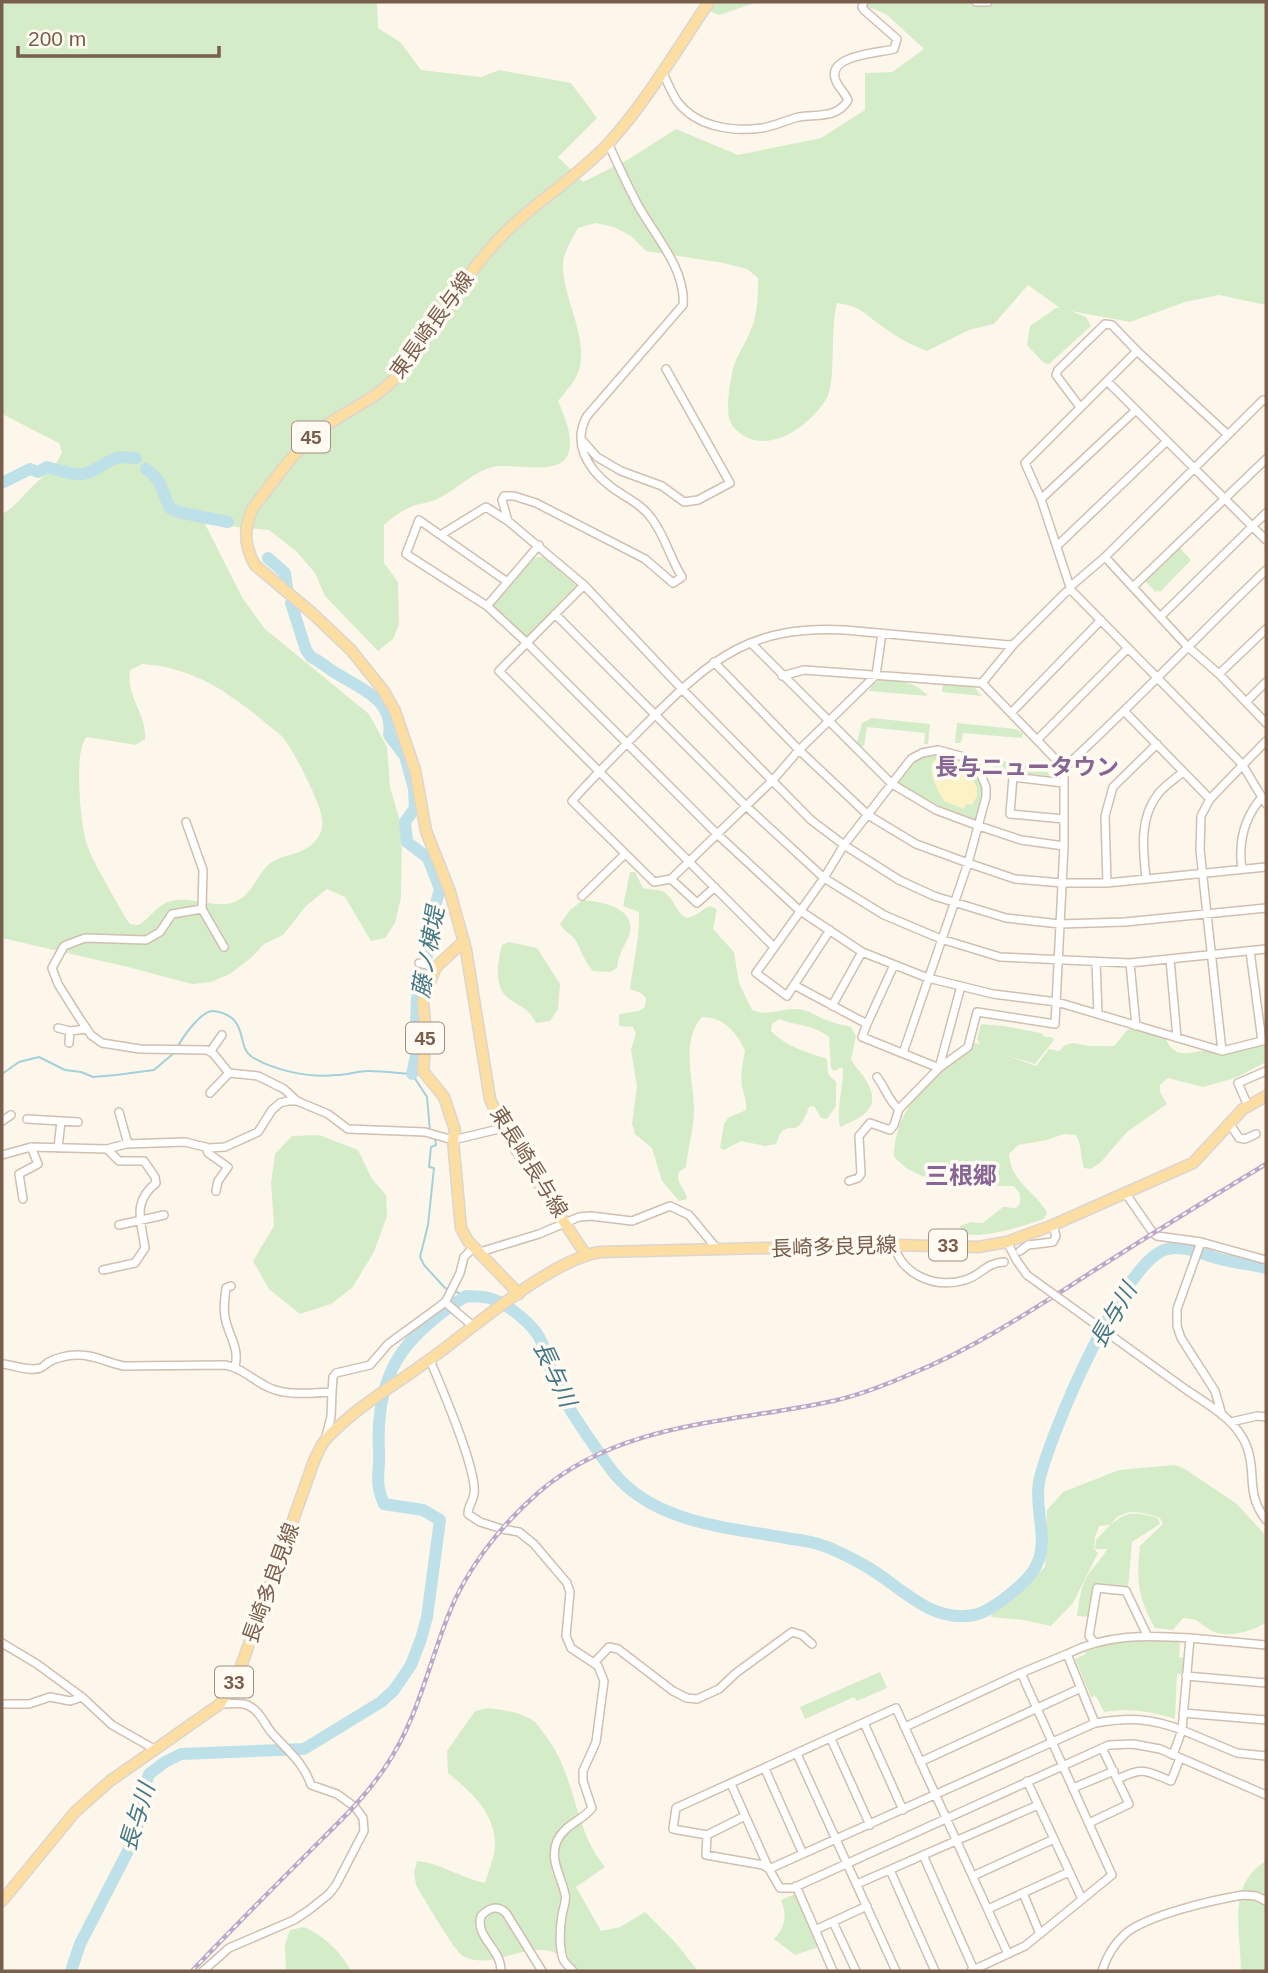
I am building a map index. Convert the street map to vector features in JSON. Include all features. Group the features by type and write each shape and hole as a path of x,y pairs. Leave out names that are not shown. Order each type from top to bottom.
{"main road":[{"name":"東長崎長与線","path":"586,1255 503,1128 490,1099 464,941 450,892 425,831 415,770 395,711 383,690 351,650 312,613 254,565 246,544 247,519 309,438 334,419 379,394 400,373 477,264 497,241 524,213 608,144 650,90 709,2"},
{"name":"45","path":"464,941 436,967 423,1002 426,1033 422,1064 428,1080 444,1097 455,1130 453,1140 461,1228 516,1296"},
{"name":"長崎多良見線","path":"2,1901 75,1812 110,1781 220,1704 238,1675 314,1461 325,1440 374,1398 565,1264 600,1252 894,1245 978,1247 1007,1242 1126,1194 1193,1163 1248,1106 1266,1096"}],"street":[{"path":"662,71 677,100 688,112 714,126 740,130 763,128 797,117 834,113 844,108 848,100 835,80 838,66 845,59 887,51 897,45 897,39 864,10 864,2"},
{"path":"976,2 988,2"},
{"path":"508,521 502,500 505,496 536,502 645,559 673,583 682,577 654,521 643,508 609,485 596,471 589,463 579,436 587,416 683,305 684,290 673,263 639,206 608,144"},
{"path":"1080,407 1056,375 1105,324 1112,325 1227,434"},
{"path":"1137,351 1025,463 1041,499 1071,588 1242,764 1264,801 1251,810 1246,823 1240,849 1242,869"},
{"path":"579,436 597,457 621,471 662,486 684,502 698,500 730,483 666,369"},
{"path":"1107,381 1266,540"},
{"path":"982,683 1014,644 1066,592 1105,557 1227,434 1259,404 1266,401"},
{"path":"1041,499 1136,410"},
{"path":"1057,545 1167,441"},
{"path":"1134,586 1266,459"},
{"path":"442,534 486,508 508,521 584,585 811,820 899,880 934,896 1006,918 1060,924 1125,922 1266,908"},
{"path":"1160,617 1266,513"},
{"path":"506,582 419,520 406,554 487,606 717,834 799,910 862,952 928,978 993,994 1057,1002 1222,1051 1264,1041 1250,951"},
{"path":"487,606 539,545"},
{"path":"1105,557 1187,646 1247,701 1266,723"},
{"path":"1064,768 1125,712 1187,646 1266,570"},
{"path":"584,585 499,671 774,947"},
{"path":"555,614 746,806 824,878 884,915 940,939 1000,957 1130,963 1266,950"},
{"path":"1011,713 1101,620"},
{"path":"882,634 876,675 799,750 773,780 671,878 654,882 572,801 682,689 714,662 751,643 782,632 826,629 1014,644"},
{"path":"1219,674 1266,629"},
{"path":"751,643 828,723 892,784 936,810 979,827 1021,840 1064,846"},
{"path":"1037,740 1128,648"},
{"path":"714,662 799,750 868,815 916,844 1015,879 1062,883 1107,883 1266,867"},
{"path":"782,676 804,670 982,683 1064,768 1064,846 1055,1024 977,1012 968,1047 939,1068 899,1109 890,1130 870,1123 859,1136 861,1174 849,1181"},
{"path":"1247,701 1266,682"},
{"path":"1125,712 1210,799"},
{"path":"1222,1051 1199,836 1201,816 1210,799 1266,741"},
{"path":"1107,883 1105,816 1113,787 1157,744"},
{"path":"830,930 787,996 756,973 824,878 844,845 911,759 922,753 938,750 964,757 974,763 986,787 984,809 903,1053"},
{"path":"1146,878 1142,845 1145,821 1158,794 1183,772"},
{"path":"1064,783 1013,777 1010,814 1064,819"},
{"path":"186,822 203,870 202,909 224,947"},
{"path":"582,896 625,854"},
{"path":"671,878 697,903 715,887"},
{"path":"202,909 172,914 160,932 146,940 85,938 64,946 52,968 58,984 87,1029 102,1043 140,1049 210,1052 229,1073 258,1076 284,1088 297,1101 328,1114 348,1129 425,1132 453,1140 503,1128"},
{"path":"832,1006 862,952"},
{"path":"1170,959 1177,1038"},
{"path":"1096,962 1098,1014"},
{"path":"419,963 436,967"},
{"path":"1130,963 1136,1026"},
{"path":"894,965 862,1037 939,1068"},
{"path":"794,985 867,1024"},
{"path":"939,1068 961,986"},
{"path":"58,1028 70,1031 87,1029"},
{"path":"69,1043 70,1031"},
{"path":"210,1052 222,1035"},
{"path":"1248,1106 1238,1083 1266,1071"},
{"path":"211,1093 229,1073"},
{"path":"877,1077 899,1109"},
{"path":"2,1155 31,1147 107,1149 128,1144 185,1142 206,1147 225,1147 258,1132 280,1102 297,1101"},
{"path":"119,1112 128,1144"},
{"path":"2,1121 11,1115"},
{"path":"27,1119 78,1122"},
{"path":"58,1147 61,1121"},
{"path":"1230,1124 1239,1138 1245,1139 1256,1134"},
{"path":"23,1199 19,1174 38,1164 31,1147"},
{"path":"206,1147 208,1153 228,1167 218,1181 216,1191"},
{"path":"103,1270 135,1263 145,1248 139,1209 144,1192 156,1183 144,1161 119,1161 107,1149"},
{"path":"1126,1194 1153,1233 1266,1260"},
{"path":"325,1440 331,1417 333,1377 336,1373 370,1365 388,1344 445,1302 464,1257 477,1250 539,1234 565,1222 592,1216 632,1220 670,1206 689,1215 718,1251"},
{"path":"119,1225 164,1215"},
{"path":"1020,1251 1037,1243 1053,1242 1056,1236 1053,1225"},
{"path":"1007,1242 1027,1275 1231,1422 1247,1447 1252,1492 1266,1520"},
{"path":"1201,1243 1177,1310 1177,1326 1181,1338 1216,1391 1222,1415"},
{"path":"894,1245 903,1264 912,1272 931,1281 963,1281 974,1277 993,1262 1004,1262"},
{"path":"231,1286 226,1288 224,1314 230,1336 237,1348 235,1366"},
{"path":"445,1302 474,1327"},
{"path":"2,1364 28,1370 72,1355 85,1355 100,1357 124,1366 235,1366 269,1388 283,1392 332,1392"},
{"path":"430,1360 472,1474 474,1494 468,1506 468,1514 491,1526 519,1532 534,1544 562,1575 570,1592 566,1636 571,1648 601,1671 604,1681 596,1742 583,1771 583,1781 592,1808 568,1826 556,1842 554,1851 556,1868 565,1895 561,1946 564,1961 573,1971"},
{"path":"1231,1422 1257,1416 1266,1417"},
{"path":"1095,1643 1089,1636 1097,1588 1126,1591 1147,1635"},
{"path":"594,1664 609,1647 618,1649 673,1691 687,1698 697,1699 719,1689 736,1673 792,1632 802,1635 812,1644"},
{"path":"905,1727 1021,1673 1095,1643 1123,1636 1147,1635 1266,1645"},
{"path":"1073,1788 1136,1770 1171,1781 1182,1730 1190,1638"},
{"path":"2,1643 37,1664 82,1697 111,1725 156,1750"},
{"path":"1067,1654 1095,1723"},
{"path":"923,1855 973,1970 1025,1946 1112,1874 1021,1673"},
{"path":"1186,1676 1266,1682"},
{"path":"920,1762 1081,1688"},
{"path":"2,1704 29,1704 50,1696 70,1700 82,1697"},
{"path":"203,1971 229,1948 294,1920 329,1894 364,1831 363,1818 355,1807 337,1794 311,1785 308,1774 252,1707 244,1703 220,1704"},
{"path":"745,1816 707,1835 673,1829 676,1808 896,1708 1008,1954"},
{"path":"1183,1713 1266,1720"},
{"path":"769,1869 1095,1723 1129,1718 1146,1719 1182,1730 1237,1753 1266,1756"},
{"path":"864,1723 904,1810"},
{"path":"831,1739 870,1825"},
{"path":"731,1784 780,1888 796,1886 1102,1748 1132,1744 1160,1749 1266,1795"},
{"path":"1088,1823 1129,1804 1102,1748"},
{"path":"797,1754 896,1971"},
{"path":"765,1769 803,1854"},
{"path":"1027,1781 1082,1899"},
{"path":"857,1884 1038,1805"},
{"path":"707,1835 706,1855 763,1865 769,1869"},
{"path":"973,1876 1054,1839"},
{"path":"890,1870 935,1971"},
{"path":"988,1909 1069,1872"},
{"path":"796,1886 834,1971"},
{"path":"1023,1893 1040,1934"},
{"path":"1102,1971 1109,1954 1127,1932 1156,1919 1243,1895 1256,1896 1266,1901"},
{"path":"815,1930 867,1906"},
{"path":"501,1971 499,1956 479,1926 481,1916 492,1908 499,1908 506,1913 542,1971"},
{"path":"833,1922 856,1971"}],"green space":[{"path":"2,2 377,2 378,28 400,42 421,70 481,77 499,70 571,83 597,118 558,157 583,182 629,159 676,129 738,155 821,138 865,110 865,73 892,72 924,49 886,14 855,2 1266,2 1266,305 1219,295 1185,302 1130,322 1071,311 1086,317 1091,326 1049,364 1044,363 1027,345 1030,326 1060,308 1028,285 994,324 969,330 927,351 895,335 858,309 837,303 830,390 827,398 812,417 792,433 769,441 757,441 733,427 728,406 734,365 755,316 758,278 747,269 724,263 646,251 631,236 614,227 595,223 578,228 564,257 565,283 577,327 581,356 575,378 558,401 569,433 570,449 567,456 562,462 549,467 499,466 482,471 437,499 403,511 384,525 384,563 398,582 399,624 393,639 378,651 325,596 315,573 296,551 269,530 205,524 243,599 265,629 369,714 387,747 390,787 402,828 401,897 395,923 385,938 371,941 345,897 327,889 306,906 283,935 264,944 230,974 211,982 192,984 2,938 2,514 16,504 51,469 62,452 59,443 2,414","holes":["142,664 159,666 206,681 280,734 307,779 322,817 322,829 310,846 268,865 247,894 237,901 220,904 176,900 161,906 139,925 130,924 125,917 88,847 80,801 80,755 87,737 136,745 145,739 143,721 131,689 130,670"]},
{"path":"704,2 758,2 719,15 710,11"},
{"path":"1179,547 1191,560 1160,592 1156,592 1144,580"},
{"path":"538,557 544,557 577,586 527,637 491,604"},
{"path":"881,680 912,685 928,696 869,691 873,684"},
{"path":"943,682 972,685 982,696 942,692"},
{"path":"872,718 930,724 928,744 924,744 925,733 867,727 864,746 856,746 862,723"},
{"path":"957,723 1016,729 1023,733 1022,738 963,733 961,743 955,743"},
{"path":"927,753 957,758 973,769 982,786 983,800 978,819 973,821 897,783 907,765"},
{"path":"994,760 1029,764 1030,768 1045,768 1050,776 992,770"},
{"path":"630,872 635,872 643,888 666,893 687,918 710,906 717,909 713,929 734,952 739,983 752,1010 763,1013 802,1010 851,1027 856,1036 851,1059 872,1093 870,1107 865,1113 840,1127 843,1070 842,1067 834,1071 831,1068 829,1037 810,1027 779,1019 772,1024 771,1031 778,1037 797,1048 827,1059 828,1074 836,1082 836,1106 827,1119 821,1118 814,1106 809,1107 801,1124 780,1134 776,1144 765,1146 741,1141 724,1150 720,1148 724,1124 728,1118 746,1110 741,1078 745,1050 738,1037 723,1023 702,1017 691,1039 694,1113 686,1167 678,1176 687,1199 679,1201 662,1181 652,1148 635,1134 632,1124 637,1086 631,1050 636,1034 633,1027 619,1026 619,1014 639,1011 645,1007 646,998 630,989 639,912 623,906"},
{"path":"583,900 617,908 628,919 629,936 617,968 610,972 593,971 574,939 560,924 570,910"},
{"path":"509,942 537,948 560,984 558,1009 550,1021 536,1023 527,1011 503,993 498,980 498,966 502,945"},
{"path":"981,1024 1004,1026 1052,1037 1054,1040 1035,1064 1003,1054 1036,1066 1049,1049 1059,1051 1065,1045 1073,1043 1114,1046 1128,1029 1165,1037 1172,1048 1180,1053 1228,1052 1266,1043 1266,1062 1235,1078 1203,1087 1168,1078 1160,1085 1160,1092 1167,1104 1127,1132 1100,1163 1091,1169 1084,1168 1076,1135 1064,1134 1018,1145 1009,1154 1011,1164 1018,1179 1047,1212 1044,1219 1003,1231 970,1235 962,1233 960,1226 971,1222 983,1223 1003,1207 1016,1208 1020,1204 1020,1194 1014,1186 993,1186 963,1175 953,1180 922,1176 906,1168 894,1157 898,1132 907,1109 940,1071 974,1043 980,1044 977,1039"},
{"path":"319,1135 358,1150 372,1179 386,1195 387,1216 374,1252 352,1288 331,1304 300,1314 269,1289 253,1261 274,1226 271,1183 275,1154 292,1136"},
{"path":"1175,1465 1237,1504 1266,1536 1266,1623 1232,1634 1218,1633 1196,1620 1183,1618 1173,1630 1155,1628 1142,1598 1139,1558 1140,1546 1163,1524 1160,1518 1147,1514 1134,1512 1116,1518 1111,1524 1123,1516 1144,1514 1158,1518 1160,1524 1132,1542 1128,1588 1095,1585 1089,1617 1077,1616 1080,1596 1089,1573 1107,1549 1095,1549 1096,1540 1110,1525 1099,1526 1094,1549 1098,1553 1073,1603 1051,1626 991,1617 992,1612 1008,1603 1045,1567 1047,1510 1063,1492 1119,1470"},
{"path":"1156,1639 1180,1642 1179,1657 1184,1658 1183,1674 1177,1674 1175,1719 1140,1711 1104,1712 1096,1696 1091,1697 1075,1659 1086,1654 1084,1650 1105,1644"},
{"path":"880,1672 887,1688 857,1701 854,1697 805,1719 800,1707"},
{"path":"488,1708 512,1712 535,1722 555,1751 587,1836 605,1867 576,1887 601,1931 620,1927 645,1912 675,1942 698,1971 577,1971 562,1956 549,1951 536,1950 486,1960 474,1960 459,1952 416,1885 414,1872 417,1861 426,1862 485,1883 495,1845 491,1822 480,1803 448,1773 447,1751 475,1711"},
{"path":"1266,1861 1266,1971 1241,1971 1238,1910 1241,1896 1253,1871"},
{"path":"795,1894 819,1947 795,1955 774,1939 784,1920 781,1900"},
{"path":"304,1927 331,1945 351,1971 286,1971 285,1945 290,1930"}],"sand":[{"path":"947,755 961,762 977,787 977,796 972,805 966,804 964,809 944,801 934,782 933,761"}],"waterway":[{"name":"藤ノ棟堤","path":"2,483 30,469 38,472 47,467 82,474 114,459 136,458"},
{"name":"藤ノ棟堤","path":"146,469 159,483 170,508 228,522"},
{"name":"藤ノ棟堤","path":"268,558 285,573 287,587"},
{"name":"藤ノ棟堤","path":"291,603 306,650 311,657 368,692 376,698 387,714 389,735 405,756 414,789 415,808 405,822 407,842 428,858 440,889 431,921 425,971 417,998 416,1024 419,1042 412,1074"},
{"path":"177,1048 198,1019 214,1011 226,1014 238,1025 244,1046 252,1057 282,1070 315,1075 368,1071 412,1074 427,1097 430,1131"},
{"path":"2,1074 19,1062 39,1057 65,1070 93,1077 116,1075 154,1070 174,1053"},
{"path":"435,1137 436,1145 431,1147 429,1167 434,1168 428,1225 420,1257 424,1265 448,1289"},
{"name":"長与川","path":"71,1971 80,1944 137,1829 140,1800 149,1774 181,1754 304,1749 381,1702 394,1690 411,1665 427,1617 440,1520 423,1510 384,1504 378,1478 382,1400 388,1379 409,1343 444,1311 466,1296 486,1297 496,1301 520,1316 534,1330 542,1343 560,1392 581,1426 613,1472 630,1489 649,1502 692,1520 827,1547 869,1568 931,1609 958,1616 981,1613 1000,1602 1027,1579 1037,1564 1042,1544 1038,1492 1045,1460 1072,1391 1091,1352 1131,1282 1150,1259 1168,1249 1181,1248 1266,1268"},
{"path":"454,1291 466,1296"}],"railway":[{"path":"192,1971 341,1820 378,1778 406,1730 448,1616 464,1581 498,1533 539,1492 571,1469 605,1451 642,1438 679,1428 843,1399 937,1362 1008,1325 1266,1164"}],"district":[{"name":"長与ニュータウン","path":"1027,767"},
{"name":"三根郷","path":"961,1176"}]}
